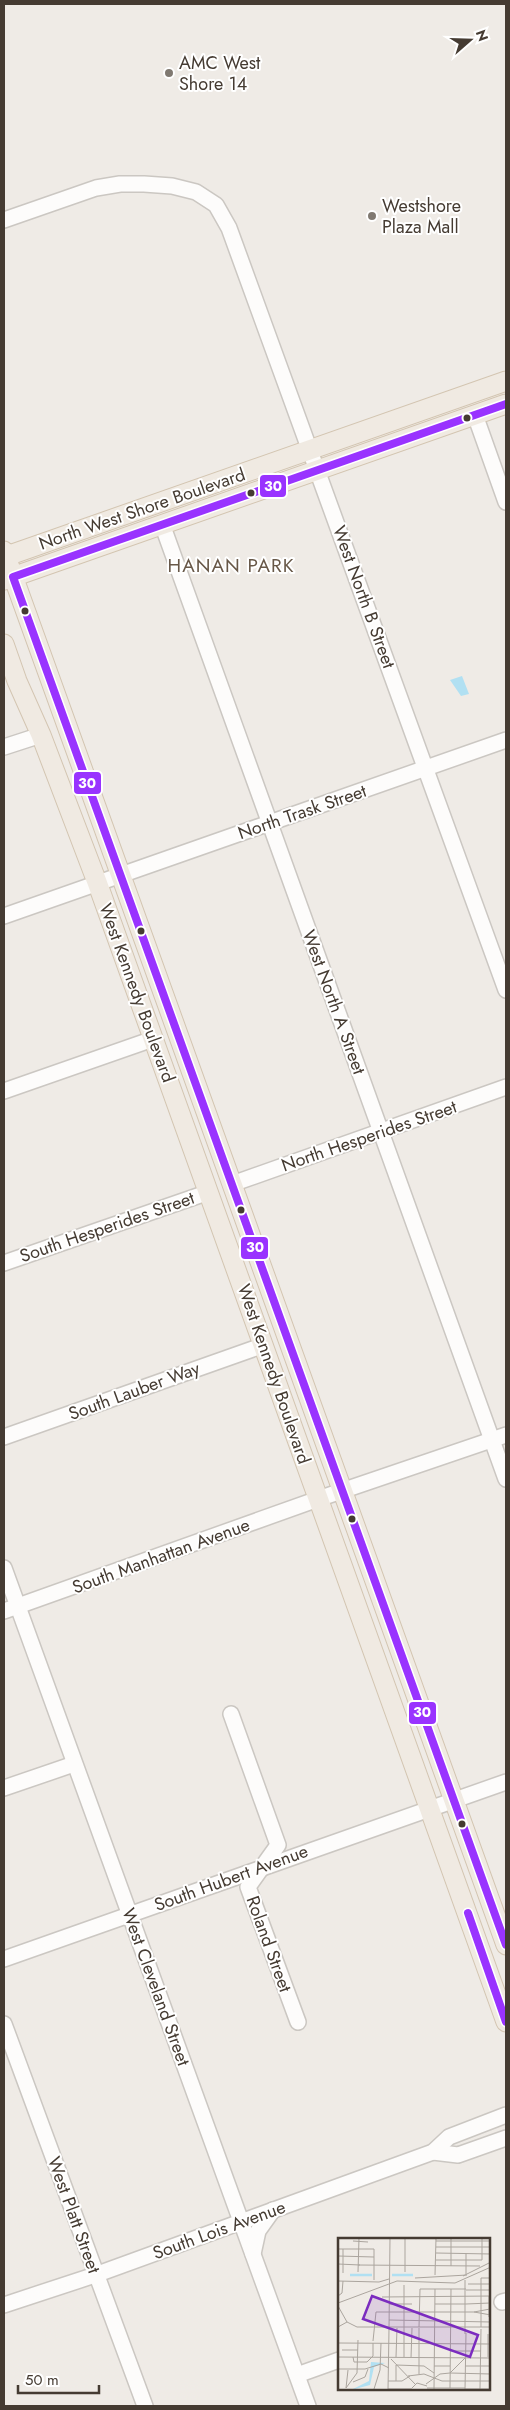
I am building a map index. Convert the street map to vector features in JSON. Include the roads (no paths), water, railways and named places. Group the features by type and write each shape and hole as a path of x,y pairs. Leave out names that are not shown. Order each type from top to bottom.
{"main road":[{"name":"North West Shore Boulevard","path":"4,555 506,381"},
{"name":"North West Shore Boulevard","path":"8,579 506,404"},
{"name":"West Kennedy Boulevard","path":"4,555 8,579 120,874 506,1945"},
{"name":"West Kennedy Boulevard","path":"4,644 97,882 154,1038 506,2022"},
{"path":"176,1100 197,1132 218,1184 232,1184"},
{"path":"210,1192 216,1190 222,1193 243,1242 260,1261"}],"street":[{"name":"West North B Street","path":"4,220 96,188 120,184 172,186 196,192 216,206 229,228 506,990"},
{"path":"475,415 506,502"},
{"name":"West North A Street","path":"162,524 381,1132 499,1438 506,1479"},
{"path":"4,747 41,735"},
{"name":"North Trask Street","path":"4,916 506,740"},
{"path":"4,1091 154,1038"},
{"name":"North Hesperides Street","path":"232,1184 506,1087"},
{"name":"South Hesperides Street","path":"4,1263 210,1192"},
{"name":"South Lauber Way","path":"4,1437 264,1345"},
{"name":"South Manhattan Avenue","path":"11,1609 499,1438"},
{"name":"West Cleveland Street","path":"4,1568 11,1609 74,1764 308,2406"},
{"path":"231,1714 278,1845 261,1868"},
{"path":"4,1788 74,1764"},
{"name":"South Hubert Avenue","path":"4,1959 429,1807 506,1782"},
{"name":"Roland Street","path":"261,1868 248,1887 298,2022"},
{"name":"West Platt Street","path":"4,2024 145,2406"},
{"name":"South Lois Avenue","path":"4,2305 96,2275 433,2152 449,2137 506,2115"},
{"name":"South Lois Avenue","path":"433,2152 458,2155 506,2138"},
{"path":"253,2254 258,2232 273,2210"},
{"path":"297,2375 338,2360"}],"water":[{"path":"462,676 469,694 461,696 450,680"}],"place":[{"name":"AMC West Shore 14","path":"169,73"},
{"name":"Westshore Plaza Mall","path":"372,216"}],"district":[{"name":"HANAN PARK","path":"231,565"}]}
